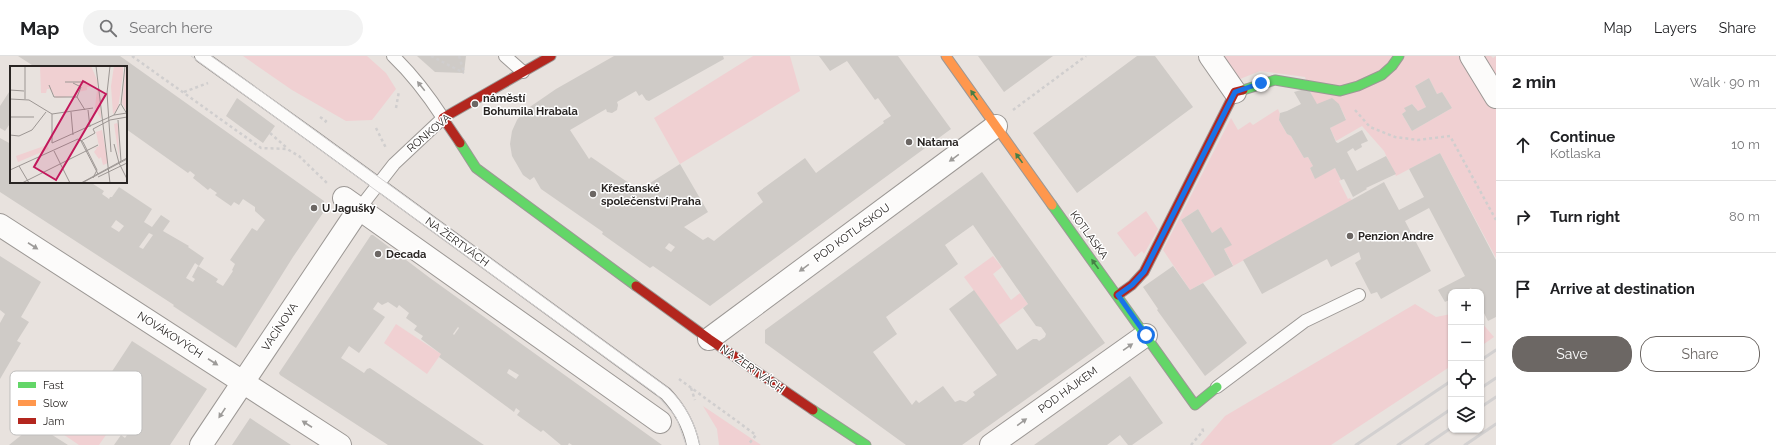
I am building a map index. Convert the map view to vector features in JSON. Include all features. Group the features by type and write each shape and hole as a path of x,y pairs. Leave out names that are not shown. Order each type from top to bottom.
{"street":[{"name":"RONKOVA","path":"443,118 551,56"},
{"name":"KOTLASKA","path":"946,56 1004,119 1118,295 1195,405 1217,387"},
{"path":"1210,56 1235,92"},
{"path":"1118,295 1132,285 1144,272 1235,92 1275,80 1340,91 1358,86 1382,75 1392,66 1399,56"},
{"path":"1471,56 1496,97"},
{"name":"NA ŽERTVÁCH","path":"443,118 476,168 709,339 866,445"},
{"name":"POD KOTLASKOU","path":"709,339 1004,119"},
{"path":"352,203 660,422"},
{"name":"VACÍNOVA","path":"200,445 243,382 352,203"},
{"name":"NOVÁKOVÝCH","path":"0,225 340,445"},
{"name":"POD HÁJKEM","path":"991,445 1146,335"}],"lane":[{"name":"NA ŽERTVÁCH","path":"201,56 666,394 686,421 693,445"},
{"path":"392,56 412,75 427,93 443,118"},
{"path":"505,56 523,72"},
{"name":"RONKOVA","path":"352,203 377,184 394,164 443,118"},
{"path":"1217,387 1305,321 1359,295"}],"path":[{"path":"132,56 261,148 287,148"},
{"path":"431,56 464,73 459,56"},
{"path":"1004,119 1086,56"},
{"path":"1340,91 1370,127 1395,137 1418,140 1450,136 1496,220"},
{"path":"270,133 299,156 352,203"}],"shaded area":[{"path":"243,56 367,56 386,73 396,89 372,120 346,121 292,90"},
{"path":"753,56 790,56 800,91 680,164 654,118"},
{"path":"1213,56 1464,56 1496,109 1496,258 1440,153 1396,176 1384,151 1362,126 1336,141 1330,128 1346,119 1339,104 1317,104 1314,101 1305,77 1260,71 1240,79 1228,76","holes":["1429,78 1437,94 1442,92 1452,108 1412,131 1402,114 1406,111 1405,108 1412,104 1418,111 1426,107 1415,86"]},
{"path":"1480,56 1491,56 1493,58 1496,56 1496,85"},
{"path":"1278,109 1280,114 1279,120 1287,134 1291,136 1304,158 1308,157 1313,166 1310,168 1315,178 1335,168 1341,180 1339,181 1348,199 1350,198 1352,200 1190,290 1163,250 1231,118 1238,130 1250,122 1253,125","holes":["1198,209 1212,233 1221,228 1231,245 1224,249 1233,265 1215,276 1181,220"]},
{"path":"1146,211 1158,229 1144,254 1142,251 1135,257 1117,233"},
{"path":"993,256 1002,267 993,274 1011,300 1020,293 1028,304 999,325 964,277"},
{"path":"1415,304 1436,317 1448,315 1448,368 1331,445 1200,445 1225,416"},
{"path":"396,324 441,354 427,374 384,343"},
{"path":"1484,325 1494,337 1484,344"},
{"path":"703,406 761,445 719,445 717,429"},
{"path":"64,435 106,435 99,445 79,445"}],"building":[{"path":"18,56 120,56 324,201 325,210 293,257 236,348 173,306 174,305 0,192 0,138 10,143 10,183 92,183 104,191 102,194 109,199 119,187 152,209 144,222 152,227 161,215 170,221 163,231 189,246 188,247 204,258 199,266 195,263 186,278 193,282 195,279 192,277 198,266 218,279 216,282 223,286 233,271 232,270 235,264 230,260 252,228 257,231 265,220 255,211 255,207 243,199 239,205 234,202 231,206 215,195 217,193 210,188 208,190 193,178 195,175 190,171 188,173 127,130 127,66 33,66","holes":["116,220 124,226 119,232 111,227","149,233 153,235 143,249 139,247"]},
{"path":"417,56 466,56 464,73 435,72"},
{"path":"614,56 723,56 724,59 649,101 646,100 642,94 639,96 636,91 617,102 617,110 612,113 607,112 606,109 570,130 589,159 591,157 639,190 680,164 708,212 684,227 703,240 708,237 714,241 763,202 757,193 805,158 816,173 884,123 883,121 891,116 878,98 875,100 847,61 830,71 819,56 898,56 951,129 710,306 653,266 650,268 602,234 603,232 541,189 534,177 530,180 523,175 512,156 510,144 512,131 517,120 524,111 556,89","holes":["669,243 675,247 671,252 665,248"]},
{"path":"978,56 1053,56 1004,92"},
{"path":"1137,56 1155,56 1193,107 1077,193 1033,133"},
{"path":"1429,78 1437,94 1442,92 1452,108 1412,131 1402,114 1406,111 1404,108 1412,104 1418,111 1426,107 1415,86"},
{"path":"1308,88 1317,104 1332,98 1339,104 1346,120 1330,128 1336,142 1338,143 1362,130 1368,141 1361,144 1362,147 1355,151 1353,148 1347,152 1357,171 1386,156 1396,174 1366,188 1367,189 1353,197 1344,179 1341,180 1335,168 1315,179 1310,168 1313,166 1308,157 1304,158 1291,136 1287,134 1279,120 1280,113 1301,104 1294,92"},
{"path":"10,91 10,124 5,131 0,128 0,106"},
{"path":"237,98 275,126 263,143 226,116"},
{"name":"Penzion Andre","path":"1440,153 1496,260 1496,317 1488,321 1484,313 1484,289 1448,289 1448,300 1445,302 1438,290 1465,276 1429,208 1405,221 1431,271 1381,299 1377,292 1371,294 1355,263 1361,259 1359,252 1331,267 1327,259 1262,294 1243,260 1384,182 1399,210 1424,197 1409,169"},
{"path":"982,172 1105,343 962,445 906,445 765,343 765,330","holes":["973,225 1028,304 1023,308 1036,326 1041,327 1046,334 1045,337 1039,341 1037,339 1033,339 1017,350 974,290 949,309 997,375 973,392 975,395 966,402 960,400 955,402 943,386 919,403 916,400 912,405 873,352 897,334 886,317 958,264 945,245"]},
{"path":"1198,209 1212,233 1221,227 1232,245 1224,249 1233,266 1215,276 1181,220"},
{"path":"371,235 373,235 430,278 662,445 572,445 569,443 568,445 561,445 543,430 541,432 517,415 520,411 516,408 514,412 439,357 441,354 421,339 423,336 414,330 417,326 406,318 409,313 399,305 397,308 388,302 382,305 378,302 373,309 385,317 359,353 349,346 341,358 364,373 370,368 484,445 388,445 279,373","holes":["458,327 459,328 454,335 453,334","509,369 519,375 516,379 507,373"]},
{"path":"0,256 41,282 21,317 29,322 17,341 21,343 0,379 0,323 5,314 0,310"},
{"path":"1173,266 1190,290 1203,283 1247,343 1205,376 1157,310 1158,309 1143,287"},
{"path":"132,341 207,389 170,445 114,445 121,435 125,438 127,435 142,435 142,371 112,371"},
{"path":"1130,376 1163,423 1132,445 1128,445 1120,435 1107,445 1034,445"},
{"path":"250,418 291,445 232,445"},
{"path":"22,435 52,435 68,445 9,445"}],"tram line":[{"path":"191,56 656,394 676,417 686,445"},
{"path":"211,56 668,388 679,400 692,421 700,445"}],"railway":[{"path":"1484,358 1496,350"},
{"path":"1484,386 1496,378"},
{"path":"1356,445 1448,383"},
{"path":"1484,405 1496,397"},
{"path":"1398,445 1448,411"},
{"path":"1465,445 1496,424"},
{"path":"1426,445 1448,430"}],"traffic: fast":[{"path":"1243,90 1275,80 1340,91 1358,86 1382,75 1392,66 1399,56"},
{"path":"460,143 476,168 636,286"},
{"path":"1052,205 1195,405 1217,387"},
{"path":"813,410 866,445"}],"traffic: slow":[{"path":"946,56 1052,205"}],"traffic: jam":[{"path":"460,143 443,118 551,56"},
{"path":"1118,295 1132,285 1144,272 1235,92 1243,90"},
{"path":"636,286 709,339 813,410"}],"place":[{"name":"náměstí Bohumila Hrabala","path":"475,104"},
{"name":"Natama","path":"909,142"},
{"name":"Křesťanské společenství Praha","path":"593,194"},
{"name":"U Jagušky","path":"314,208"},
{"name":"Penzion Andre","path":"1350,236"},
{"name":"Decada","path":"378,254"}],"route":[{"path":"1146,335 1118,295 1132,285 1144,272 1235,92 1261,83"}]}
